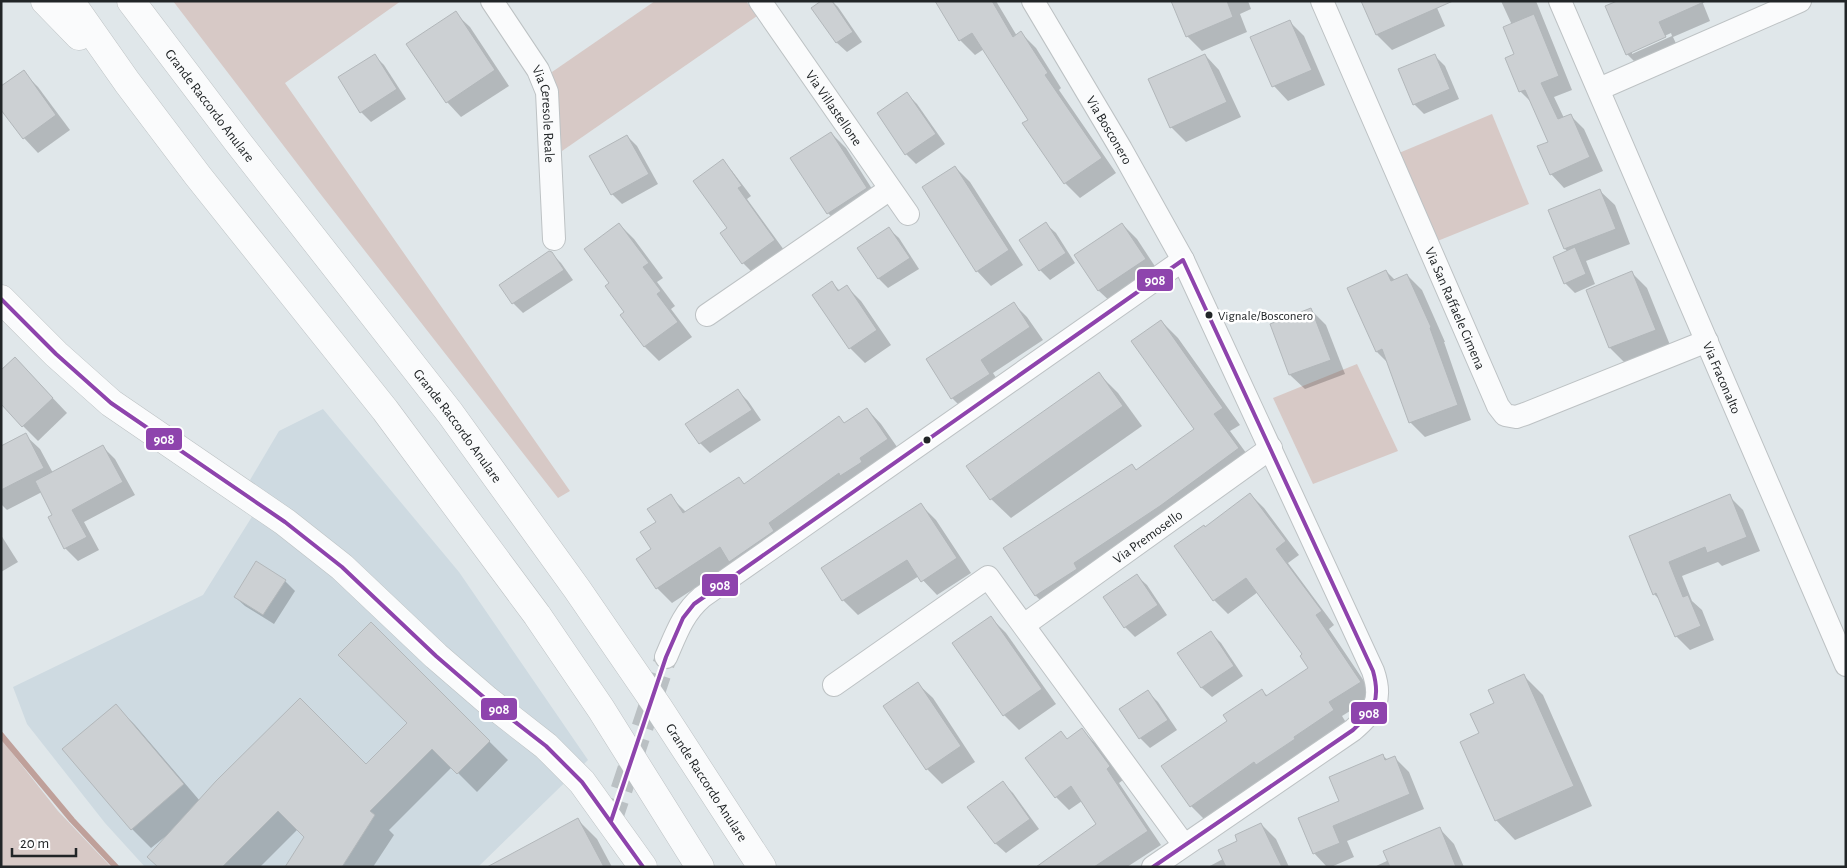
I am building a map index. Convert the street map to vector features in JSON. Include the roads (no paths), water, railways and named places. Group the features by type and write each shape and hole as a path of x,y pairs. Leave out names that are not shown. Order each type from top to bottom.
{"main road":[{"path":"45,1 127,82"},
{"path":"70,1 127,82 198,176 384,410 532,607 601,709 700,867"},
{"name":"Grande Raccordo Anulare","path":"131,1 237,141 456,422 582,596 658,707 762,867"},
{"path":"1,299 56,354 111,403 285,522 328,556 480,694 546,746 582,782 643,867"}],"street":[{"name":"Via Ceresole Reale","path":"492,1 538,70 547,92 554,239"},
{"name":"Via Villastellone","path":"760,1 908,214"},
{"name":"Via Bosconero","path":"1033,1 1121,149 1183,260 1373,671 1378,687 1378,695 1372,710 1353,730 1153,867"},
{"name":"Via San Raffaele Cimena","path":"1322,1 1498,406 1505,415 1516,417 1525,414 1707,341"},
{"name":"Via Fraconalto","path":"1560,1 1846,665"},
{"path":"1599,89 1800,1"},
{"path":"707,315 890,189"},
{"path":"666,657 683,618 702,597 1183,260"},
{"name":"Via Premosello","path":"1024,625 1271,448"},
{"path":"834,686 988,577 1184,845"}],"waterway":[{"path":"1,735 72,820 116,867"}],"tunnel":[{"path":"611,821 666,657"}],"place":[{"name":"Vignale/Bosconero","path":"1209,315"}]}
